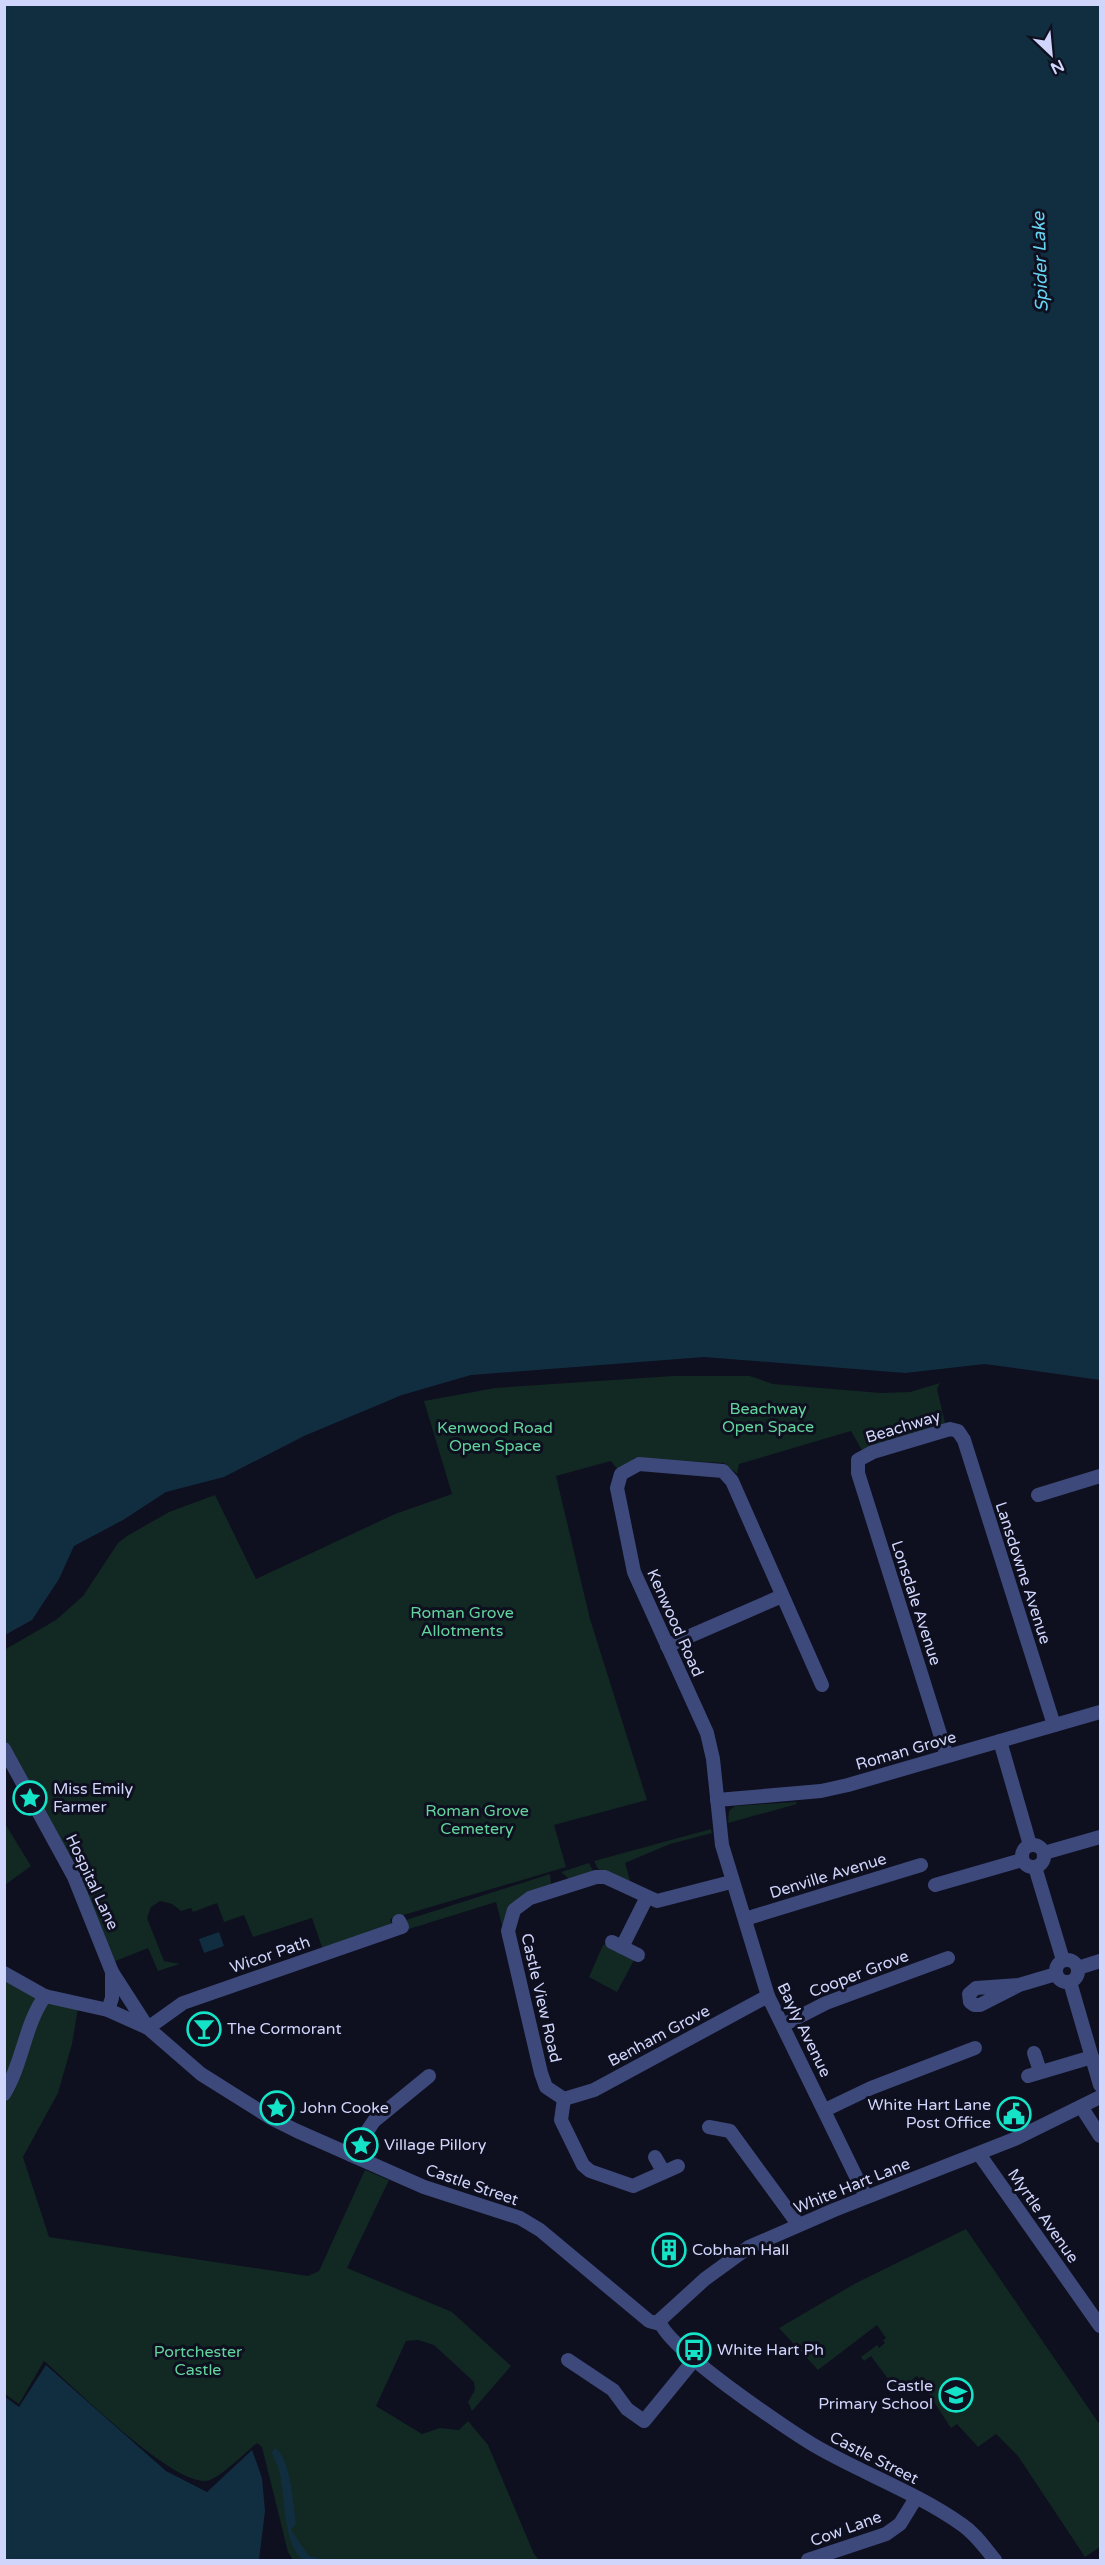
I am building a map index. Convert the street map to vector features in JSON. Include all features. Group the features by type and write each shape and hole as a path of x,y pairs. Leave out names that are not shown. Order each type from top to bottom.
{"street":[{"name":"Beachway","path":"858,1460 873,1452 950,1429 958,1431"},
{"name":"Lansdowne Avenue","path":"958,1431 964,1440 1054,1725"},
{"name":"Lonsdale Avenue","path":"858,1460 858,1473 947,1756"},
{"name":"Kenwood Road","path":"717,1800 713,1759 707,1733 634,1572 617,1488 617,1480 629,1468 650,1465 723,1471 732,1481 822,1685"},
{"path":"1038,1495 1101,1476"},
{"path":"667,1646 782,1596"},
{"name":"Roman Grove","path":"717,1800 821,1791 1101,1712"},
{"path":"1000,1741 1030,1845"},
{"name":"Hospital Lane","path":"4,1749 74,1877 112,1972 148,2028"},
{"name":"Bayly Avenue","path":"717,1800 722,1845 731,1882 745,1919 768,1996 866,2197"},
{"path":"1044,1853 1101,1836"},
{"path":"1030,1845 1038,1846 1044,1853 1042,1863 1035,1867 1027,1865 1022,1860 1022,1852 1030,1845"},
{"path":"935,1885 1022,1860"},
{"name":"Denville Avenue","path":"745,1919 921,1865"},
{"path":"1035,1867 1063,1960"},
{"name":"Castle View Road","path":"564,2099 546,2088 541,2073 508,1931 514,1910 530,1898 596,1877 605,1877 646,1897 662,1901 731,1882"},
{"path":"638,1955 617,1945 646,1897"},
{"name":"Wicor Path","path":"148,2028 183,2003 402,1927 399,1921"},
{"name":"Cooper Grove","path":"783,2025 826,2003 948,1958"},
{"path":"1063,1960 1071,1960 1078,1968 1077,1976 1070,1982 1062,1981 1056,1974 1057,1965 1063,1960"},
{"path":"1078,1968 1101,1961"},
{"path":"108,2010 112,1998 112,1972"},
{"name":"Castle Street","path":"4,1973 45,1996 108,2010 148,2028 201,2074 297,2131 424,2187 520,2218 540,2230 649,2321 660,2324 664,2332 694,2360 816,2446 961,2523 995,2560"},
{"path":"1019,1985 1056,1974"},
{"path":"1070,1982 1101,2085"},
{"path":"4,2094 13,2080 30,2021 45,1996"},
{"name":"Benham Grove","path":"564,2099 594,2090 768,1996"},
{"path":"825,2110 871,2088 975,2048"},
{"path":"1034,2053 1034,2073 1092,2057"},
{"path":"351,2155 374,2121 429,2076"},
{"name":"White Hart Lane","path":"660,2324 662,2316 749,2247 798,2224 979,2154 1082,2108 1101,2097"},
{"path":"564,2099 561,2120 583,2165 590,2171 633,2186 643,2184 663,2171 678,2166"},
{"path":"1082,2108 1101,2136"},
{"path":"709,2127 730,2131 798,2224"},
{"name":"Myrtle Avenue","path":"979,2154 1101,2326"},
{"path":"654,2157 663,2171"},
{"path":"568,2360 613,2390 627,2409 644,2421 694,2360"},
{"name":"Cow Lane","path":"808,2560 885,2534 900,2524 916,2498"}],"green space":[{"path":"673,1376 750,1376 773,1384 881,1393 910,1392 940,1383 937,1389 946,1427 863,1452 851,1431 739,1464 737,1474 724,1463 634,1458 621,1474 611,1461 556,1476 590,1619 647,1800 554,1825 566,1867 390,1919 392,1925 323,1950 312,1918 253,1937 244,1915 224,1922 217,1903 193,1912 191,1908 181,1911 172,1904 160,1901 151,1907 147,1918 164,1961 180,1964 158,1971 148,1948 113,1962 5,1748 4,1650 56,1620 83,1596 118,1543 127,1536 169,1512 215,1495 256,1579 395,1514 452,1494 424,1401 495,1388"},
{"path":"796,1802 797,1804 728,1823 729,1811 735,1806"},
{"path":"4,1822 31,1866 5,1885 4,1885"},
{"path":"711,1829 712,1833 670,1844 625,1863 630,1881 598,1869 594,1861"},
{"path":"589,1863 593,1871 569,1879 561,1872"},
{"path":"550,1874 551,1883 548,1888 538,1890 504,1933 496,1902 409,1929 406,1920"},
{"path":"609,1943 634,1960 617,1992 589,1977 603,1945"},
{"name":"Portchester Castle","path":"4,1976 78,2008 72,2044 58,2093 23,2157 49,2237 308,2276 319,2271 365,2170 389,2180 347,2268 452,2312 511,2366 472,2411 468,2402 475,2390 474,2382 434,2345 418,2340 406,2341 376,2406 422,2434 440,2428 459,2430 468,2421 488,2445 534,2554 539,2560 293,2560 288,2552 262,2447 257,2443 227,2469 210,2480 195,2479 174,2470 125,2434 44,2361 19,2404 5,2394"},
{"name":"Castle Primary School","path":"966,2229 1100,2425 1100,2547 1085,2557 1018,2456 996,2434 978,2447 957,2424 951,2428 917,2376 897,2391 871,2356 864,2361 861,2357 877,2345 879,2348 885,2343 883,2340 886,2338 877,2325 818,2370 779,2328 856,2283"}],"water":[{"name":"Spider Lake","path":"5,4 1100,5 1100,1380 985,1364 905,1373 704,1357 471,1375 402,1395 304,1436 224,1477 166,1492 123,1520 74,1546 59,1579 32,1620 5,1635"},
{"path":"219,1932 224,1946 204,1953 199,1939"},
{"path":"46,2365 166,2471 207,2492 252,2450 262,2478 265,2511 259,2560 5,2560 5,2397 19,2407"},
{"path":"275,2448 285,2462 290,2482 296,2523 291,2530 309,2556 326,2560 303,2560 292,2544 279,2472 272,2453"}],"place":[{"name":"Miss Emily Farmer","path":"30,1798"},
{"name":"The Cormorant","path":"204,2029"},
{"name":"John Cooke","path":"277,2108"},
{"name":"White Hart Lane Post Office","path":"1014,2114"},
{"name":"Village Pillory","path":"361,2145"},
{"name":"Cobham Hall","path":"669,2250"},
{"name":"White Hart Ph","path":"694,2350"},
{"name":"Castle Primary School","path":"956,2395"}],"park label":[{"name":"Beachway Open Space","path":"768,1418"},
{"name":"Kenwood Road Open Space","path":"495,1437"},
{"name":"Roman Grove Allotments","path":"462,1622"},
{"name":"Roman Grove Cemetery","path":"477,1820"}]}
